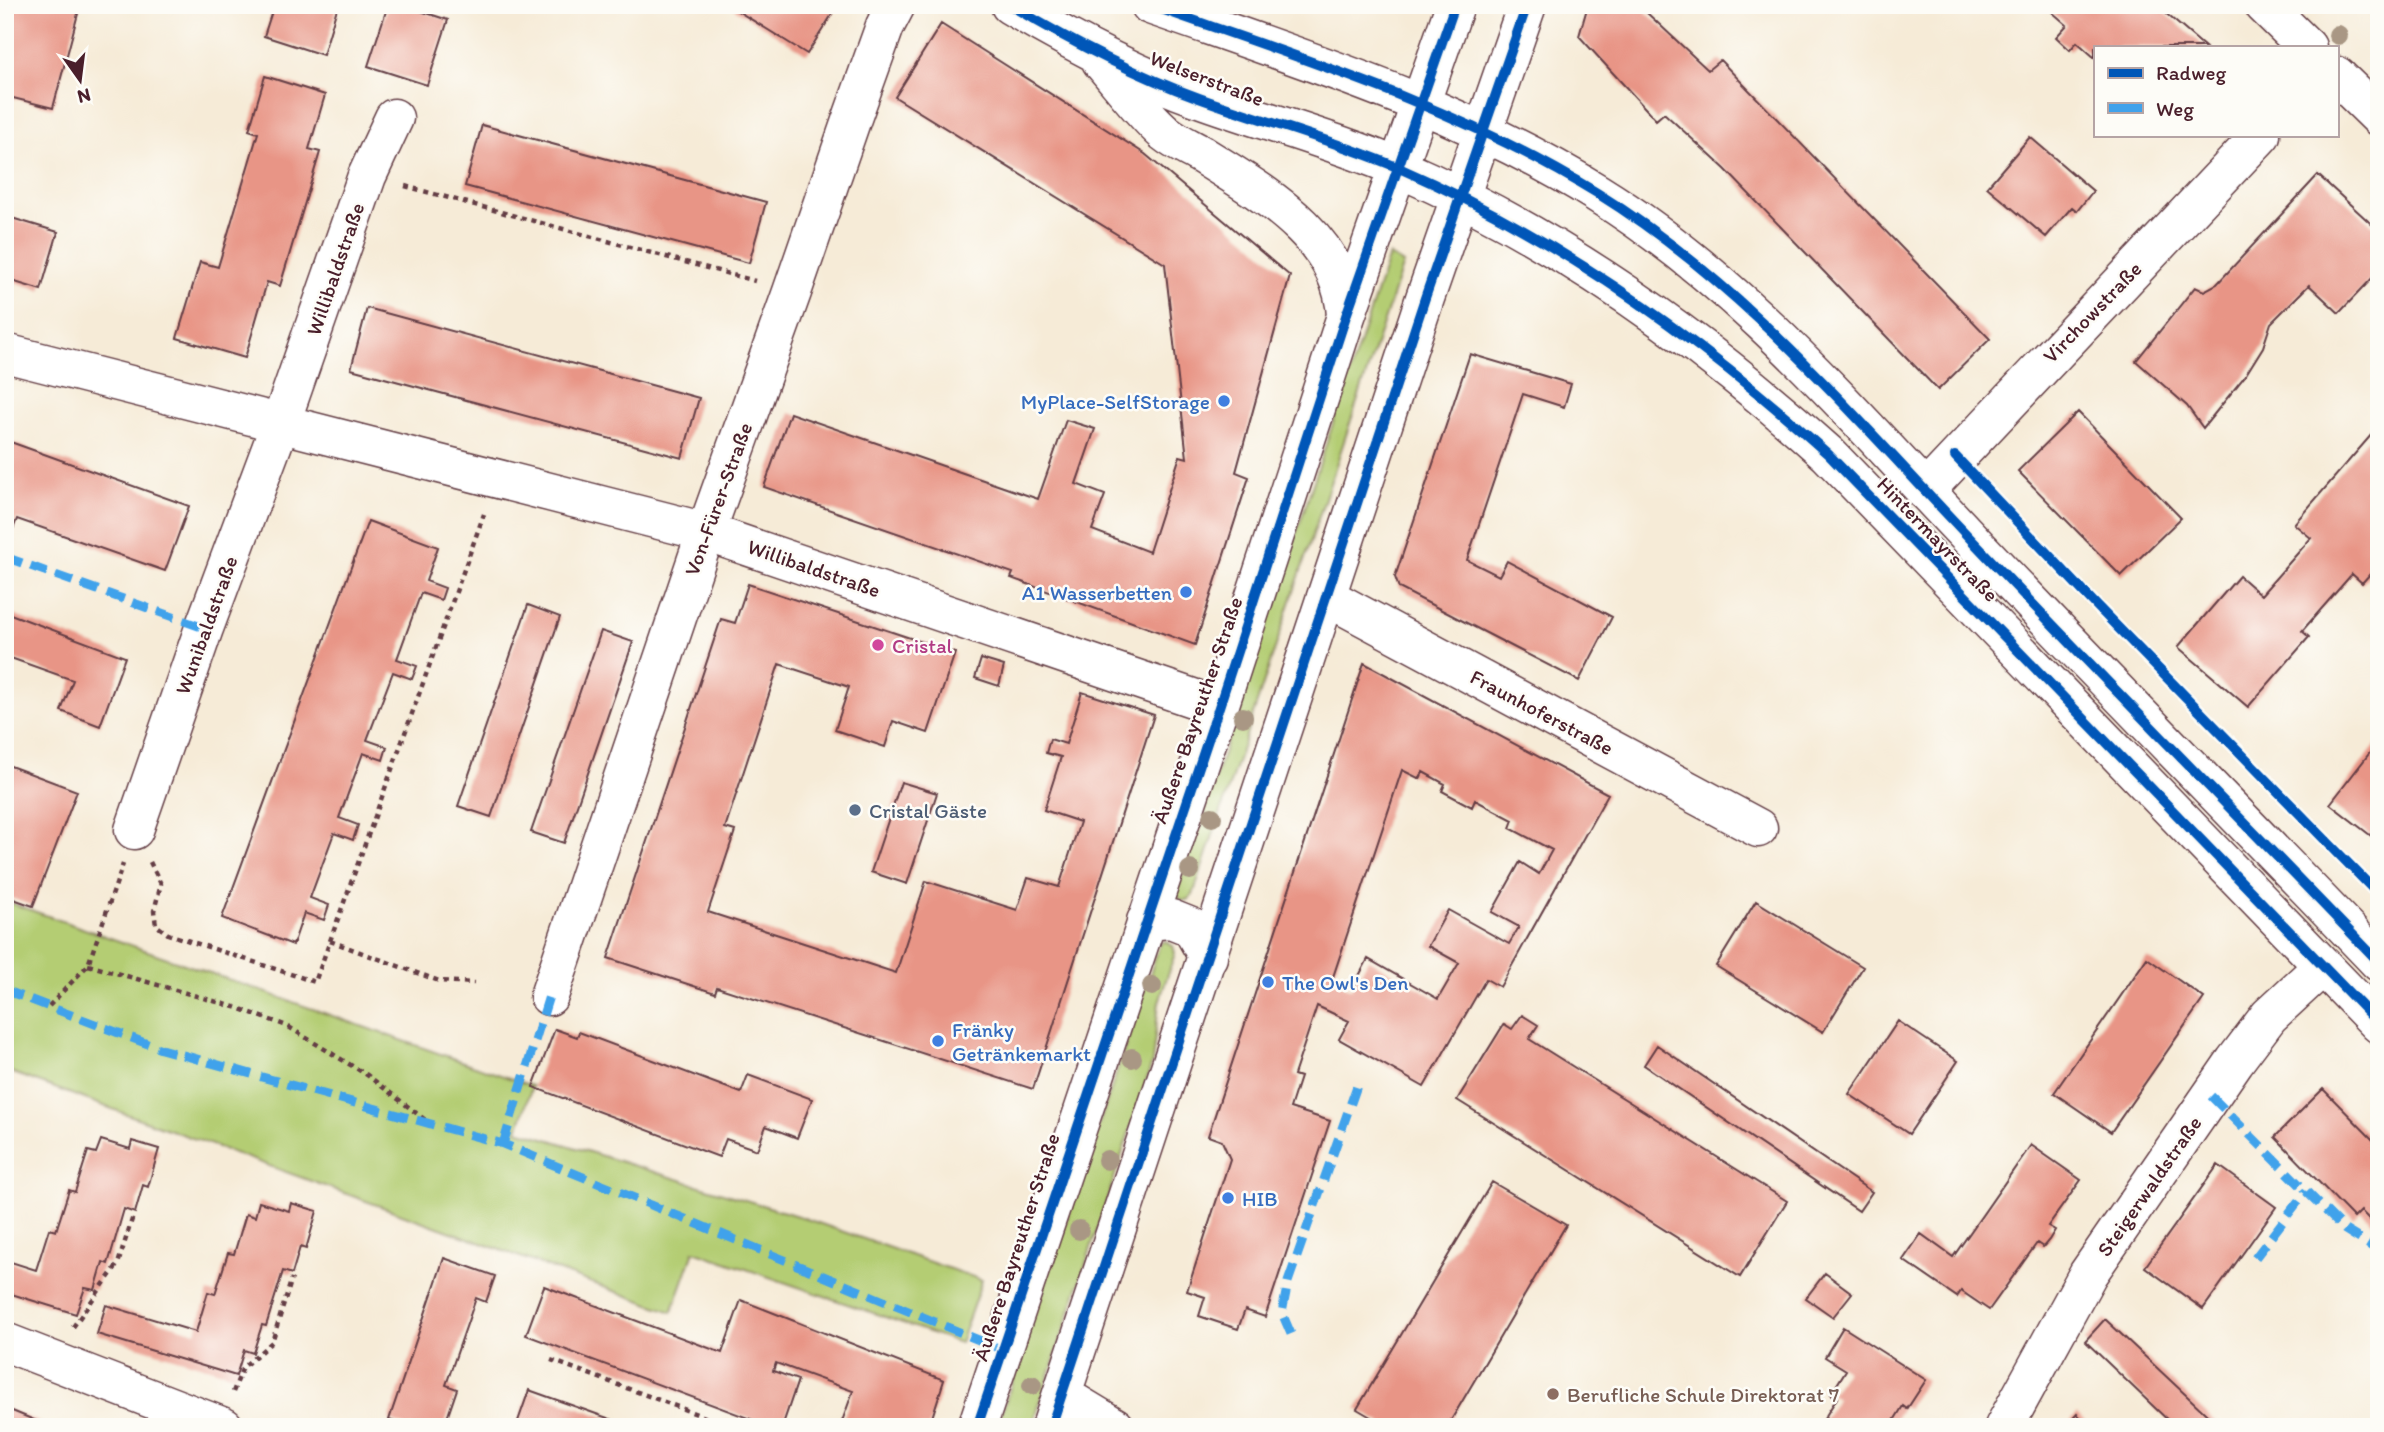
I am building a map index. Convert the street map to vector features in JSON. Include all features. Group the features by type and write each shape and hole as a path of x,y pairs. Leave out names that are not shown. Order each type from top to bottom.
{"main road":[{"name":"Von-Fürer-Straße","path":"549,996 706,532 852,118 896,5"},
{"name":"Welserstraße","path":"1010,5 1090,50 1196,97 1399,168"},
{"path":"1150,5 1362,79 1483,132"},
{"name":"Äußere Bayreuther Straße","path":"977,1427 1219,707 1346,316 1455,5"},
{"path":"1115,1427 1056,1411 1460,197 1527,5"},
{"path":"2264,5 2306,46"},
{"path":"1090,50 1166,133 1277,205 1306,230 1333,265 1343,292 1346,316"},
{"path":"2338,77 2379,117"},
{"name":"Willibaldstraße","path":"281,422 367,176 394,118"},
{"name":"Hintermayrstraße","path":"1483,132 1558,169 1669,241 1763,321 2379,962"},
{"name":"Virchowstraße","path":"1925,491 2260,136"},
{"name":"Hintermayrstraße","path":"1399,168 1538,239 1642,305 1711,355 1793,422 1863,489 2379,1024"},
{"name":"Willibaldstraße","path":"5,353 706,532 1219,707"},
{"name":"Wunibaldstraße","path":"134,830 204,628 281,422"},
{"name":"Fraunhoferstraße","path":"1327,597 1758,828"},
{"path":"1146,921 1171,919 1191,927 1208,957"},
{"name":"Steigerwaldstraße","path":"2004,1427 2088,1274 2235,1061 2269,1016 2323,966"},
{"path":"5,1342 224,1427"}],"path":[{"path":"367,176 792,292"},
{"path":"134,830 161,884 154,911 156,925 169,934 315,982 497,477"},
{"path":"49,1006 88,965 134,830"},
{"path":"330,941 439,981 474,982"},
{"path":"88,965 213,1000 287,1026 368,1075 428,1122"},
{"path":"77,1320 118,1264 133,1216"},
{"path":"237,1383 243,1367 272,1342 292,1278"},
{"path":"551,1360 732,1427"}],"green space":[{"path":"1389,255 1403,264 1193,895 1188,900 1182,900 1176,895"},
{"path":"5,901 532,1086 518,1130 801,1217 982,1280 960,1343 694,1251 672,1312 5,1070"},
{"path":"1165,941 1173,946 1175,953 1159,1002 1152,1063 1032,1427 997,1427 1160,944"}],"building":[{"path":"14,5 80,6 53,108 5,96 5,40"},
{"path":"274,5 338,5 323,55 264,36"},
{"path":"388,5 402,5 448,20 427,85 368,66"},
{"path":"728,5 838,5 807,54"},
{"path":"1588,5 1649,5 1646,12 1708,70 1720,60 1990,339 1938,390 1725,169 1664,113 1656,120 1579,36"},
{"path":"2044,5 2156,5 2204,46 2094,46 2094,57 2077,42 2070,50 2056,37 2067,25"},
{"path":"941,24 1145,154 1290,276 1236,472 1249,477 1195,645 1011,578 1013,573 764,487 790,413 1038,499 1066,420 1095,429 1076,484 1105,495 1092,530 1149,552 1180,456 1187,458 1165,264 895,97"},
{"path":"265,76 325,95 309,149 320,152 280,286 267,282 245,358 177,338 200,262 218,267 258,133 249,130"},
{"path":"482,125 766,202 749,263 465,186"},
{"path":"2030,137 2093,191 2077,211 2072,207 2046,237 1987,187"},
{"path":"2318,175 2379,231 2379,271 2339,313 2309,285 2271,323 2263,347 2245,376 2203,428 2187,406 2136,361 2195,287 2204,291 2217,284"},
{"path":"5,216 58,232 41,290 5,279"},
{"path":"367,308 699,398 682,458 351,369"},
{"path":"1470,354 1571,384 1564,407 1523,394 1467,560 1499,576 1507,561 1612,617 1579,681 1399,588 1395,577"},
{"path":"2078,412 2181,518 2121,576 2018,471"},
{"path":"2379,426 2379,564 2362,583 2352,574 2302,631 2309,637 2248,707 2178,647 2239,576 2261,595 2311,538 2294,524"},
{"path":"5,440 189,506 165,571 17,519 5,550"},
{"path":"368,521 438,547 426,581 445,588 441,600 421,593 397,659 417,666 412,679 393,672 367,740 387,747 383,760 363,753 339,818 358,825 353,840 334,833 310,898 329,905 324,920 304,913 293,945 222,918"},
{"path":"748,584 955,653 928,733 893,721 885,747 835,730 849,687 779,664 725,828 735,831 708,912 896,973 926,881 1017,910 1028,878 1059,887 1080,822 1044,810 1061,757 1046,753 1050,739 1066,744 1082,692 1154,715 1033,1089 717,987 715,993 608,958 721,619 735,623"},
{"path":"528,605 560,617 491,817 458,806"},
{"path":"5,612 125,657 100,726 61,711 73,680 5,656"},
{"path":"601,631 633,642 564,843 531,832"},
{"path":"981,659 1004,666 999,686 975,678"},
{"path":"1364,663 1608,794 1500,987 1486,979 1424,1087 1339,1039 1349,1021 1317,1006 1294,1075 1300,1077 1290,1108 1330,1121 1265,1317 1245,1310 1238,1329 1199,1316 1205,1297 1187,1291 1230,1159 1222,1141 1208,1136","holes":["1402,770 1420,779 1423,772 1445,784 1442,791 1472,807 1475,800 1513,820 1510,828 1552,850 1539,874 1520,862 1492,912 1519,927 1509,944 1448,910 1428,946 1459,963 1438,999 1368,959 1352,989 1332,980"]},
{"path":"2379,741 2379,842 2330,804"},
{"path":"5,764 77,791 33,906 5,896"},
{"path":"901,782 937,793 907,884 871,872"},
{"path":"1756,901 1863,967 1823,1032 1716,966"},
{"path":"2147,958 2204,998 2111,1132 2054,1093"},
{"path":"1522,1015 1538,1025 1529,1039 1787,1201 1740,1277 1457,1100 1504,1024 1512,1029"},
{"path":"1898,1021 1958,1061 1909,1134 1849,1094"},
{"path":"555,1029 577,1037 579,1032 741,1093 748,1075 812,1099 797,1138 766,1126 757,1150 726,1139 719,1157 533,1087"},
{"path":"1657,1045 1872,1192 1859,1211 1644,1065"},
{"path":"2323,1089 2379,1146 2379,1229 2361,1211 2354,1218 2275,1137"},
{"path":"101,1140 130,1149 132,1141 159,1149 148,1187 143,1185 135,1213 124,1209 108,1264 103,1262 95,1290 85,1288 76,1314 5,1292 5,1260 36,1270 49,1229 56,1231 69,1190 75,1192 88,1151 96,1153"},
{"path":"2031,1145 2081,1180 2048,1226 2055,1230 2049,1240 2043,1247 2037,1243 1989,1310 1961,1291 1957,1297 1903,1260 1921,1234 1953,1257"},
{"path":"2218,1165 2276,1207 2203,1309 2145,1267"},
{"path":"1492,1182 1566,1225 1447,1427 1388,1427 1357,1409"},
{"path":"259,1202 289,1211 291,1203 317,1211 306,1249 300,1247 292,1274 283,1271 266,1326 262,1325 253,1353 244,1350 236,1376 97,1334 106,1305 196,1332 208,1292 215,1294 228,1253 234,1254 246,1214 255,1217"},
{"path":"444,1258 495,1276 486,1302 476,1298 446,1385 457,1389 444,1427 408,1427 389,1420"},
{"path":"1825,1273 1852,1293 1833,1317 1806,1298"},
{"path":"544,1286 722,1353 741,1300 944,1380 929,1427 840,1427 853,1391 776,1363 773,1371 798,1380 782,1427 772,1427 526,1335"},
{"path":"2105,1319 2220,1427 2175,1427 2085,1341"},
{"path":"1843,1327 1926,1380 1907,1409 1903,1406 1890,1427 1819,1427 1837,1398 1831,1394 1846,1370 1825,1357"},
{"path":"529,1390 630,1426 630,1427 516,1427"},
{"path":"5,1408 51,1427 5,1427"},
{"path":"2077,1414 2090,1427 2065,1427"}],"marked path":[{"path":"5,557 204,628"},
{"path":"5,990 161,1049 503,1144 1003,1350"},
{"path":"503,1144 549,996"},
{"path":"1291,1334 1282,1313 1288,1282 1358,1083"},
{"path":"2211,1096 2345,1230 2379,1251"},
{"path":"2255,1258 2306,1191"}],"cycle path":[{"path":"1010,5 1126,68 1199,98 1374,158 1458,195 1570,258 1678,331 1729,370 1828,454 2379,1024"},
{"path":"1150,5 1322,66 1435,110 1544,162 1649,228 1746,307 1791,350 2379,962"},
{"path":"977,1427 1219,707 1346,316 1455,5"},
{"path":"1051,1427 1425,298 1527,5"},
{"path":"1955,456 2379,895"}],"place":[{"name":"MyPlace-SelfStorage","path":"1224,401"},
{"name":"A1 Wasserbetten","path":"1186,592"},
{"name":"Cristal","path":"878,645"},
{"name":"Cristal Gäste","path":"855,810"},
{"name":"The Owl's Den","path":"1268,982"},
{"name":"Fränky Getränkemarkt","path":"938,1041"},
{"name":"HIB","path":"1228,1198"},
{"name":"Berufliche Schule Direktorat 7","path":"1553,1394"}]}
